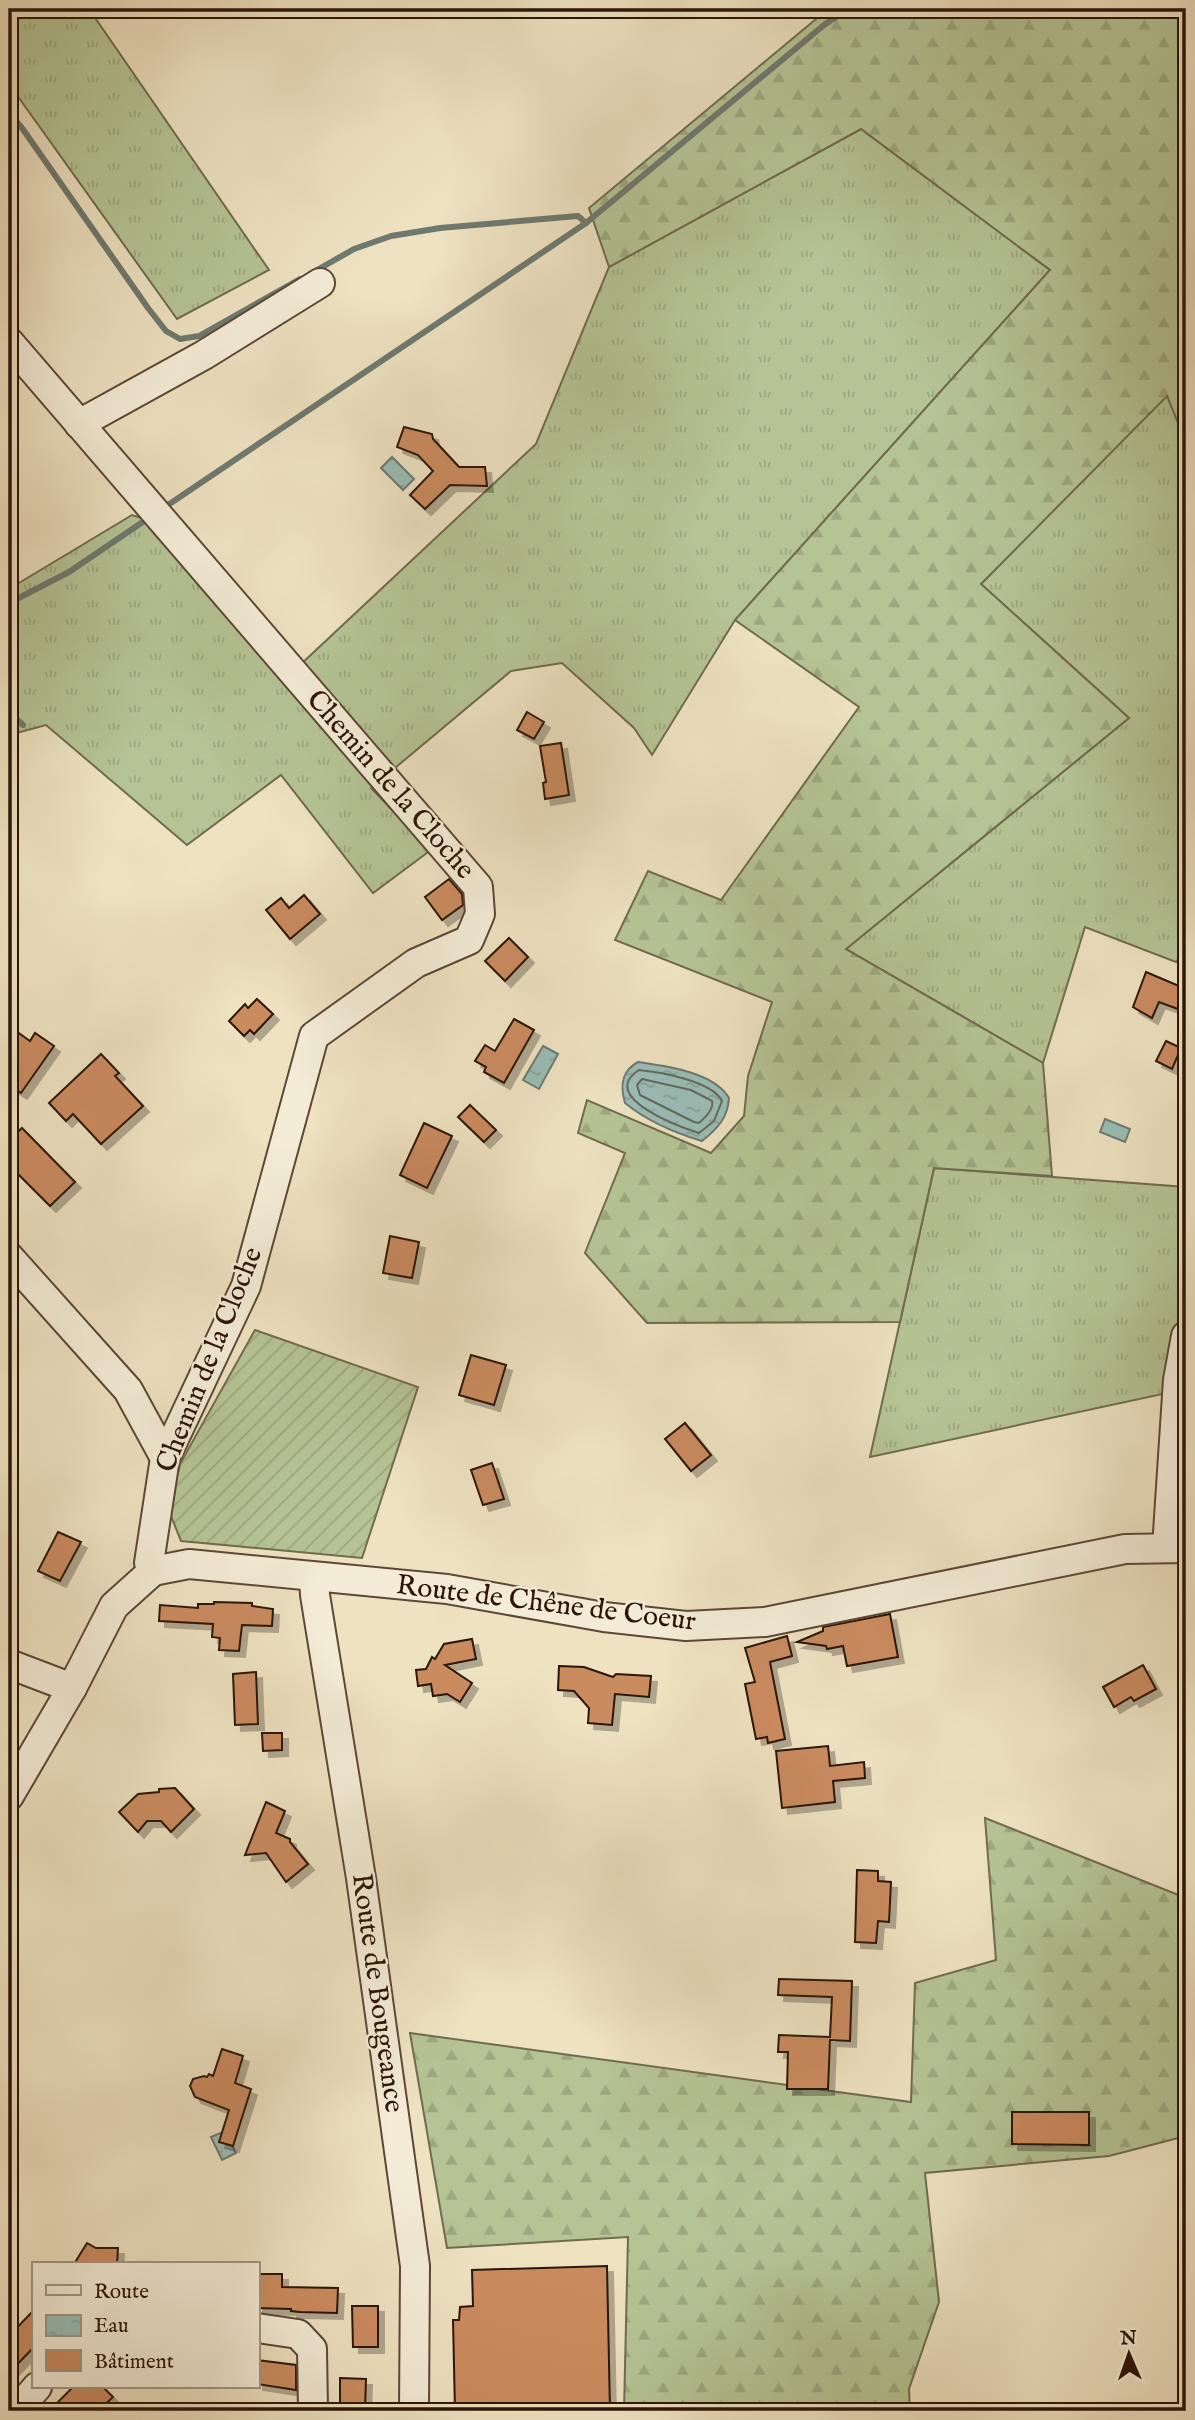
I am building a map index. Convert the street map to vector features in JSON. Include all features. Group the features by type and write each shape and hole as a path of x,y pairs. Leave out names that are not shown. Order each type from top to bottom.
{"street":[{"path":"79,424 204,355 320,283"},
{"name":"Chemin de la Cloche","path":"12,353 79,424 478,887 480,914 469,940 416,963 314,1036 246,1286 165,1458 149,1563 153,1572"},
{"path":"9,1257 128,1390 165,1458"},
{"path":"1177,1548 1178,1380 1186,1336"},
{"name":"Route de Chêne de Coeur","path":"153,1572 189,1564 447,1589 604,1617 686,1626 765,1622 1125,1549 1177,1548"},
{"path":"9,1796 72,1688 114,1606 153,1572"},
{"name":"Route de Bougeance","path":"314,1578 314,1595 361,1878 415,2266 414,2411"},
{"path":"9,1664 72,1688"},
{"path":"259,2328 299,2334 312,2349 313,2411"},
{"path":"16,2411 36,2388"}],"green space":[{"path":"9,9 89,9 269,270 177,319 9,84"},
{"path":"828,9 1186,9 1186,442 1167,396 981,584 1129,718 846,949 1043,1063 1052,1176 934,1168 900,1322 647,1323 585,1253 625,1153 578,1133 587,1100 711,1153 744,1116 748,1076 772,1002 615,940 648,871 721,900 859,707 735,620 1050,270 861,129 609,267 589,208"},
{"path":"861,129 1050,270 735,620 652,755 634,728 562,663 511,671 371,788 431,850 373,893 281,775 187,845 46,725 9,735 9,589 132,515 170,527 300,665 536,444 609,267"},
{"path":"1167,395 1186,442 1186,949 1176,962 1085,927 1043,1063 846,949 1129,718 981,584"},
{"path":"934,1168 1186,1187 1186,1389 870,1457"},
{"path":"255,1330 418,1387 362,1558 181,1541 169,1511 180,1464"},
{"path":"985,1818 1186,1898 1186,2136 1109,2156 925,2173 939,2302 909,2389 910,2411 624,2411 628,2237 447,2248 410,2033 911,2102 915,1983 996,1960"}],"water":[{"path":"392,457 414,479 403,490 381,468"},
{"path":"543,1046 558,1054 539,1089 523,1080"},
{"path":"638,1062 701,1076 722,1089 729,1098 721,1122 702,1141 662,1126 625,1103 623,1080 628,1070"},
{"path":"1105,1119 1130,1129 1125,1142 1100,1132"},
{"path":"225,2131 236,2153 222,2160 211,2137"}],"building":[{"path":"404,427 432,434 433,439 459,467 485,467 487,486 450,485 425,509 410,495 433,471 418,455 397,447"},
{"path":"527,712 544,722 534,739 517,730"},
{"path":"561,743 569,795 545,799 543,783 546,782 540,746"},
{"path":"449,879 462,894 463,905 442,920 425,897"},
{"path":"304,895 320,914 290,939 266,910 281,898 289,908"},
{"path":"509,938 528,957 505,981 485,961"},
{"path":"1146,972 1186,989 1186,1012 1159,1002 1152,1018 1133,1007"},
{"path":"257,999 273,1014 254,1034 250,1030 244,1036 229,1021 245,1004 248,1008"},
{"path":"514,1019 534,1030 504,1083 484,1072 486,1067 475,1061 485,1045 495,1051"},
{"path":"9,1026 30,1041 35,1033 54,1046 21,1093 9,1085"},
{"path":"1166,1041 1181,1048 1172,1069 1156,1061"},
{"path":"101,1054 119,1073 115,1076 143,1106 101,1144 73,1114 66,1121 49,1103"},
{"path":"470,1105 496,1130 484,1142 458,1117"},
{"path":"424,1123 452,1136 427,1188 400,1175"},
{"path":"22,1128 75,1182 50,1206 9,1165 9,1140"},
{"path":"390,1236 419,1242 412,1278 383,1273"},
{"path":"471,1355 506,1365 494,1405 459,1395"},
{"path":"685,1423 711,1455 691,1471 665,1439"},
{"path":"492,1463 504,1499 483,1505 471,1470"},
{"path":"58,1532 81,1542 60,1581 38,1571"},
{"path":"252,1603 252,1606 273,1609 272,1626 242,1625 239,1651 219,1650 220,1638 212,1637 213,1624 159,1621 160,1605 198,1608 198,1604"},
{"path":"890,1614 898,1657 847,1666 843,1646 827,1649 826,1646 797,1642 823,1631 823,1627"},
{"path":"787,1636 792,1656 770,1662 785,1739 768,1743 767,1737 756,1739 745,1684 755,1682 745,1648"},
{"path":"472,1639 476,1659 445,1665 472,1683 460,1702 447,1694 433,1696 431,1684 418,1686 416,1670 426,1669 432,1657 435,1659 444,1644"},
{"path":"1143,1665 1156,1689 1134,1701 1131,1697 1114,1707 1103,1687"},
{"path":"559,1666 584,1667 613,1677 616,1674 651,1676 649,1697 615,1694 612,1725 588,1723 589,1708 574,1691 558,1690"},
{"path":"256,1672 258,1724 235,1725 233,1674"},
{"path":"262,1733 282,1733 282,1750 263,1751"},
{"path":"828,1746 830,1766 864,1762 865,1778 833,1781 835,1802 782,1808 776,1751"},
{"path":"175,1788 194,1809 171,1832 161,1821 147,1821 138,1832 119,1812 138,1794"},
{"path":"266,1802 285,1811 276,1833 290,1839 308,1864 286,1882 266,1853 245,1855"},
{"path":"857,1870 878,1871 878,1881 891,1882 889,1922 878,1921 876,1943 855,1942"},
{"path":"779,1979 852,1981 850,2041 830,2040 828,2089 787,2089 788,2052 778,2052 779,2035 830,2037 832,1997 778,1995"},
{"path":"222,2049 243,2056 235,2083 251,2089 233,2146 219,2142 229,2110 195,2097 190,2086 193,2079 207,2077 209,2074 213,2076"},
{"path":"1012,2112 1089,2112 1089,2145 1012,2144"},
{"path":"87,2243 96,2248 118,2248 117,2262 75,2262"},
{"path":"607,2266 610,2411 455,2411 453,2320 459,2320 460,2307 473,2306 472,2270"},
{"path":"259,2274 282,2274 282,2287 338,2288 337,2313 300,2312 291,2309 259,2308"},
{"path":"352,2306 378,2306 378,2347 353,2347"},
{"path":"32,2312 32,2349 9,2373 9,2336"},
{"path":"259,2360 296,2365 296,2390 259,2384"},
{"path":"340,2378 366,2379 365,2411 340,2411"},
{"path":"72,2388 104,2388 113,2397 98,2411 49,2411"}],"waterway":[{"path":"162,509 586,223 824,25 848,9"},
{"path":"9,113 148,308 166,331 180,339 199,336 300,279"},
{"path":"310,274 354,249 391,236 440,228 578,216 586,223"},
{"path":"9,603 69,572 150,517"},
{"path":"9,712 23,725"}]}
